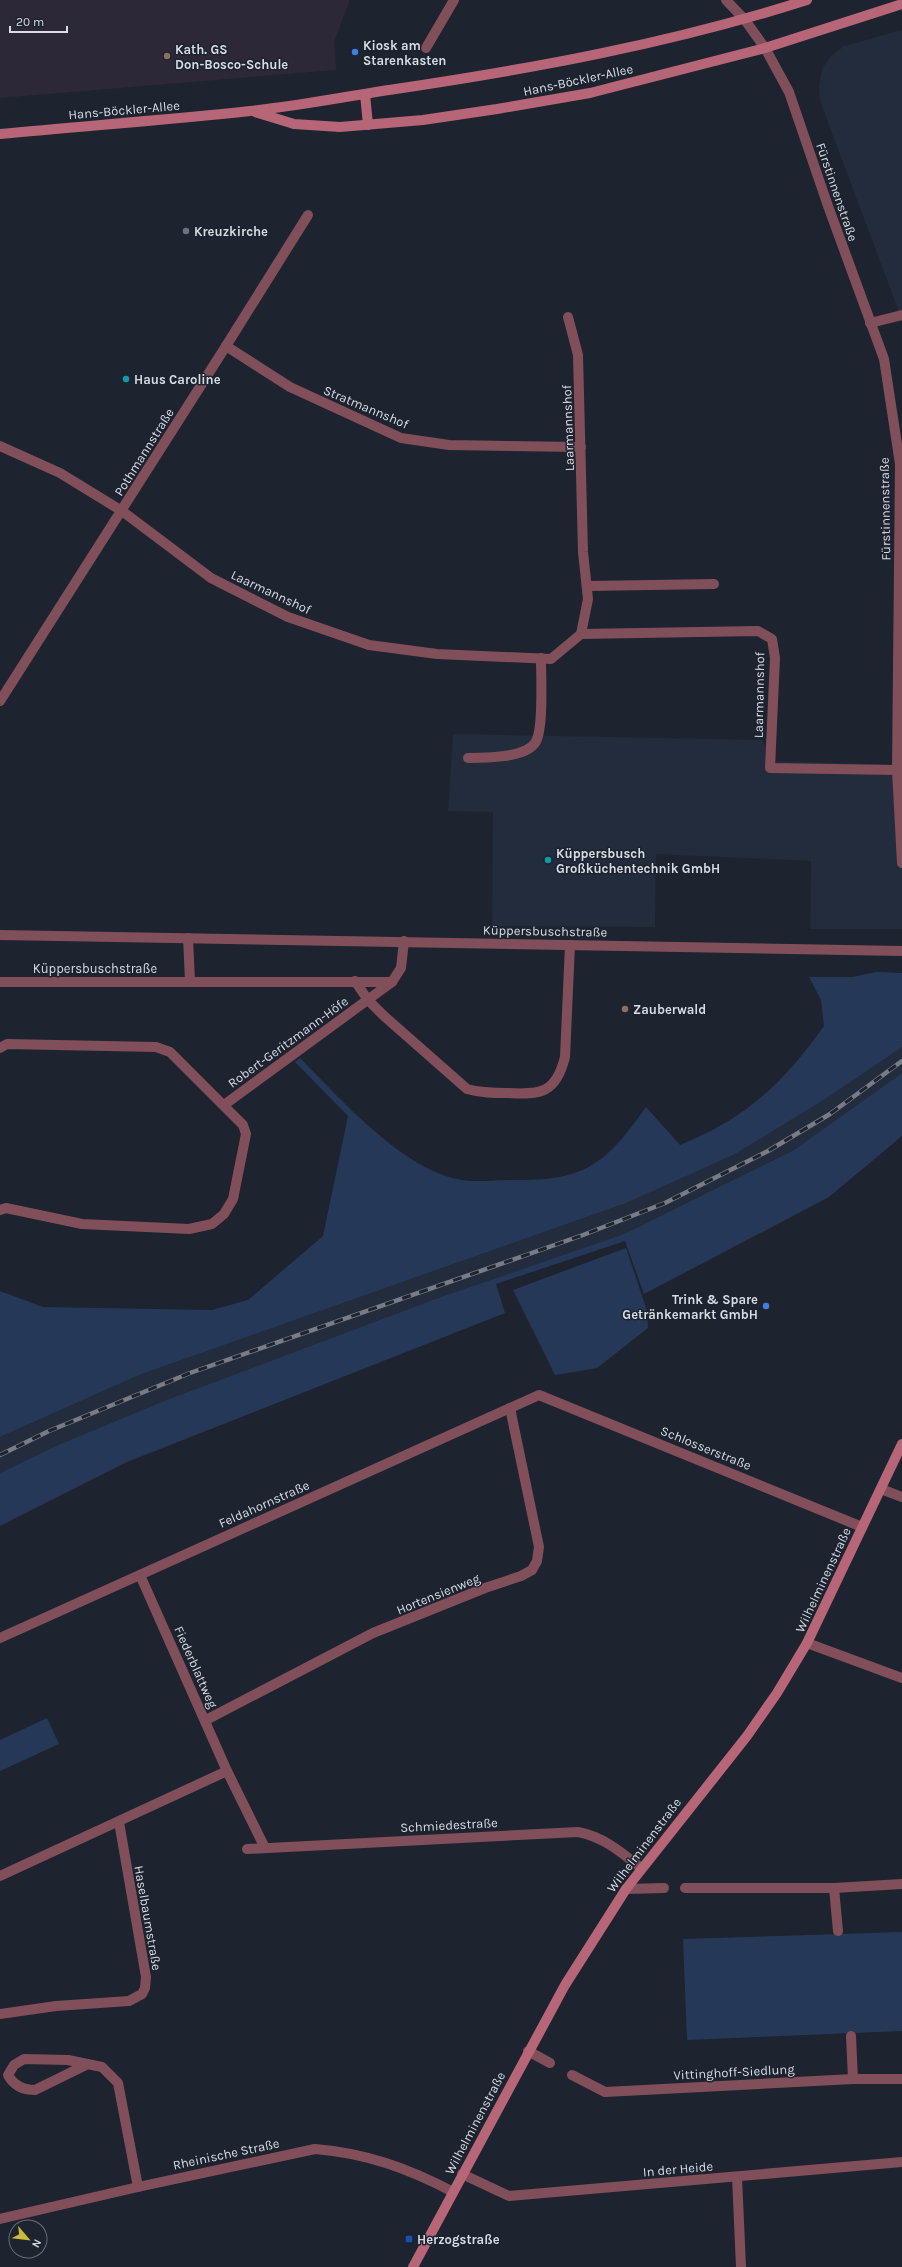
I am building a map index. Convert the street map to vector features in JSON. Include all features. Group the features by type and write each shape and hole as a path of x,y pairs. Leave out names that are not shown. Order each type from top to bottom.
{"street":[{"path":"426,48 454,0"},
{"name":"Fürstinnenstraße","path":"726,0 745,20 765,48 789,92 884,359 900,464 897,770 901,816 902,863"},
{"name":"Hans-Böckler-Allee","path":"0,134 251,111 592,57 745,20 807,0"},
{"name":"Hans-Böckler-Allee","path":"251,111 294,124 340,127 497,110 590,93 765,48 902,4"},
{"path":"365,94 368,125"},
{"name":"Pothmannstraße","path":"0,701 122,511 308,214"},
{"path":"870,323 902,315"},
{"name":"Laarmannshof","path":"568,318 578,354 582,447 583,552 588,599 581,634"},
{"name":"Stratmannshof","path":"226,346 290,387 401,438 449,445 582,447"},
{"name":"Laarmannshof","path":"0,446 60,473 122,511 211,578 288,617 369,645 437,654 551,659 581,634 758,631 772,639 775,658 770,768 897,770"},
{"path":"587,586 714,584"},
{"path":"468,758 500,758 518,753 535,744 540,733 541,658"},
{"name":"Küppersbuschstraße","path":"0,935 902,951"},
{"path":"188,938 190,981"},
{"name":"Robert-Geritzmann-Höfe","path":"224,1105 392,982 401,968 404,941"},
{"name":"Robert-Geritzmann-Höfe","path":"368,1000 384,1016 468,1089 477,1092 533,1094 550,1087 557,1080 562,1070 565,1057 570,945"},
{"path":"355,981 368,1000"},
{"name":"Küppersbuschstraße","path":"0,982 392,982"},
{"name":"Robert-Geritzmann-Höfe","path":"0,1048 7,1044 156,1047 170,1052 224,1105 243,1126 246,1134 233,1198 224,1214 212,1224 189,1229 82,1224 6,1208 0,1210"},
{"name":"Feldahornstraße","path":"0,1638 539,1395"},
{"name":"Schlosserstraße","path":"539,1395 862,1527"},
{"name":"Hortensienweg","path":"206,1720 373,1633 485,1588 521,1576 532,1570 537,1561 539,1547 510,1408"},
{"name":"Wilhelminenstraße","path":"413,2267 528,2051 565,1985 626,1889 641,1868 747,1736 778,1693 807,1643 902,1444"},
{"path":"881,1489 902,1497"},
{"name":"Fiederblattweg","path":"140,1575 206,1720 227,1771"},
{"path":"807,1643 902,1678"},
{"path":"0,1876 227,1771 265,1848"},
{"name":"Haselbaumstraße","path":"0,2014 56,2006 129,2001 142,1994 145,1988 146,1977 119,1822"},
{"name":"Schmiedestraße","path":"247,1849 578,1832 593,1835 604,1840 641,1868"},
{"path":"685,1888 834,1888 902,1884"},
{"path":"626,1889 664,1888"},
{"path":"834,1888 838,1931"},
{"path":"851,2036 853,2079"},
{"path":"528,2051 550,2063"},
{"path":"88,2064 35,2090 26,2090 17,2086 8,2074 14,2064 24,2059 68,2060 88,2064 102,2067 118,2083 138,2187"},
{"name":"Vittinghoff-Siedlung","path":"572,2075 605,2092 853,2079 902,2079"},
{"name":"Rheinische Straße","path":"0,2220 138,2187 315,2149 344,2151 371,2157 426,2177 453,2192"},
{"name":"In der Heide","path":"462,2174 509,2196 902,2162"},
{"path":"737,2176 741,2267"}],"shaded area":[{"name":"Kath. GS Don-Bosco-Schule","path":"0,0 350,0 334,42 336,70 0,98"},
{"path":"902,30 902,320 820,101 819,86 822,69 831,56 844,46"},
{"path":"453,734 762,740 774,761 902,765 902,929 810,929 811,861 656,854 655,927 492,926 493,812 448,811"},
{"path":"876,972 902,973 902,1047 833,1094 735,1154 626,1203 139,1375 0,1437 0,1291 43,1307 212,1310 248,1300 323,1236 348,1116 295,1062 300,1058 352,1111 372,1129 393,1146 435,1172 457,1179 471,1181 559,1177 592,1165 605,1155 632,1127 646,1107 680,1145 725,1123 744,1111 762,1097 794,1065 824,1026 821,1000 809,977 853,977"},
{"path":"902,1047 902,1073 794,1150 624,1234 438,1298 164,1401 58,1445 0,1473 0,1437 139,1375 626,1203 833,1094"},
{"path":"902,1073 902,1136 829,1197 644,1294 625,1241 496,1284 505,1313 127,1462 0,1526 0,1473 58,1445 164,1401 438,1298 624,1234 794,1150"},
{"path":"626,1248 647,1311 648,1328 597,1368 555,1375 513,1290"},
{"path":"47,1718 59,1744 0,1771 0,1740"},
{"path":"902,1932 902,2031 687,2040 683,1939"}],"railway":[{"path":"0,1455 49,1431 190,1373 583,1235 665,1203 768,1151 830,1114 902,1061"}],"place":[{"name":"Kiosk am Starenkasten","path":"355,52"},
{"name":"Kath. GS Don-Bosco-Schule","path":"167,56"},
{"name":"Kreuzkirche","path":"186,231"},
{"name":"Haus Caroline","path":"126,379"},
{"name":"Küppersbusch Großküchentechnik GmbH","path":"548,860"},
{"name":"Zauberwald","path":"625,1009"},
{"name":"Trink & Spare Getränkemarkt GmbH","path":"766,1306"},
{"name":"Herzogstraße","path":"409,2239"}]}
